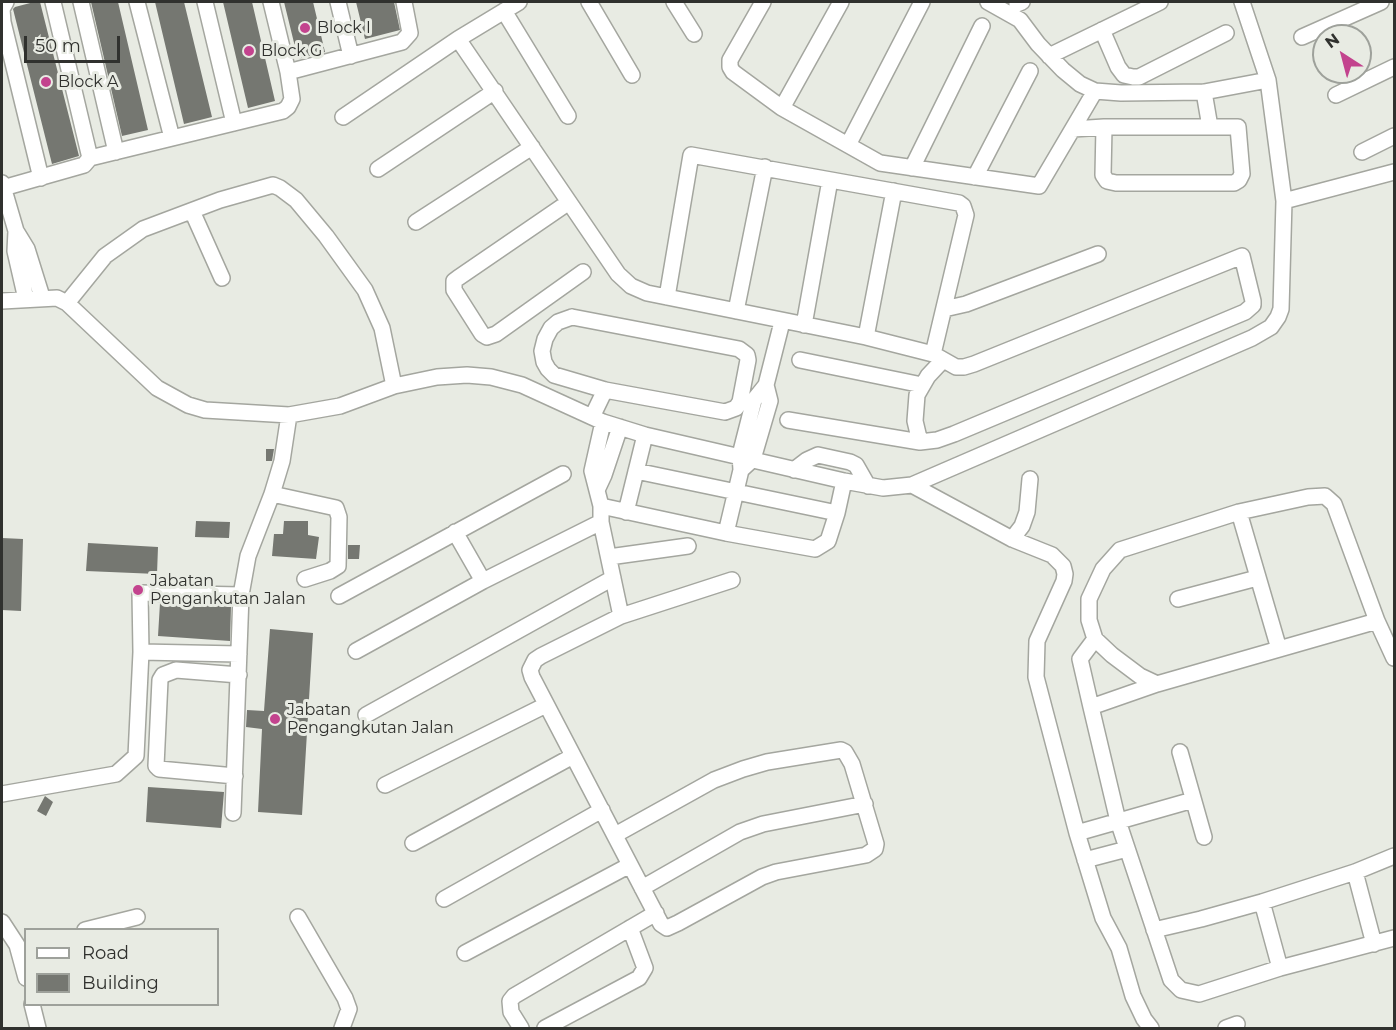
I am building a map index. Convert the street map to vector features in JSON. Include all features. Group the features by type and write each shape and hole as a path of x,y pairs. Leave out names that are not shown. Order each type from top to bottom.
{"street":[{"path":"6,2 2,9 2,23 41,178"},
{"path":"53,2 90,158"},
{"path":"81,2 116,152"},
{"path":"137,2 172,138"},
{"path":"205,2 234,123"},
{"path":"42,297 27,249 16,231 2,185 41,178 84,165 90,158 283,111 292,99 288,72 271,2"},
{"path":"338,2 351,56"},
{"path":"288,72 402,42 410,33 404,2"},
{"path":"343,117 458,39 519,2"},
{"path":"589,2 632,75"},
{"path":"674,2 694,34"},
{"path":"763,2 730,60 730,67 738,76 782,108 880,163 1039,186 1095,91"},
{"path":"782,108 841,2"},
{"path":"848,145 922,2"},
{"path":"988,2 1020,20 1049,56 1080,84 1095,91 1204,92 1268,80"},
{"path":"1018,2 1020,20"},
{"path":"1049,56 1160,2"},
{"path":"2,301 42,297 57,298 67,303 157,388 175,399 205,410 289,415 340,406 394,386 437,377 467,375 490,377 522,385 620,427 745,461 868,486 883,488 912,485 1271,327 1281,309 1284,201 1268,80 1242,2"},
{"path":"1302,37 1381,2"},
{"path":"504,11 568,116"},
{"path":"912,168 982,26"},
{"path":"1102,30 1118,67 1124,75 1133,77 1139,77 1226,33"},
{"path":"458,39 618,274 631,286 647,293 866,337 938,357 956,367 974,364 1242,256 1253,301 1253,305 1245,312 954,435 920,442 788,420"},
{"path":"1336,95 1395,67"},
{"path":"975,177 1030,71"},
{"path":"378,169 495,91"},
{"path":"1204,92 1210,127"},
{"path":"1073,129 1104,127 1238,127 1242,174 1234,183 1116,183 1107,181 1103,175 1104,127"},
{"path":"1362,152 1395,136"},
{"path":"416,222 532,147"},
{"path":"667,297 691,155 959,203 966,215 944,309 938,357 917,395 915,413 920,442"},
{"path":"736,311 765,167"},
{"path":"1284,201 1395,172"},
{"path":"804,325 830,180"},
{"path":"67,303 105,256 143,229 220,200 273,185 296,200 326,236 365,290 382,327 394,386"},
{"path":"866,337 894,191"},
{"path":"569,202 454,281 454,290 482,334 487,337 496,334 583,273"},
{"path":"192,211 222,278"},
{"path":"16,231 15,252 26,299"},
{"path":"944,309 966,304 1098,254"},
{"path":"573,317 739,349 747,355 740,402 736,408 725,412 605,390 555,375 548,369 542,351 551,328 558,322 573,317"},
{"path":"726,533 745,461 770,402 766,386 782,321"},
{"path":"800,360 922,385"},
{"path":"605,390 598,419 592,471 601,506 601,522 621,616"},
{"path":"233,813 241,595 248,556 272,494 282,460 289,415"},
{"path":"597,490 620,427"},
{"path":"626,512 645,435"},
{"path":"794,470 807,460 819,455 856,465 868,486"},
{"path":"636,471 837,513"},
{"path":"339,596 563,474"},
{"path":"1012,539 1022,526 1028,512 1030,479"},
{"path":"601,506 726,533 815,549 828,541 844,482"},
{"path":"912,485 1012,539 1052,555 1063,566 1065,574 1037,642 1036,677 1077,833 1103,918 1119,948 1133,996 1151,1029"},
{"path":"272,494 336,508 339,517 338,566 305,579"},
{"path":"1158,684 1140,676 1095,639 1089,620 1089,599 1103,569 1120,550 1239,512 1308,497 1324,496 1334,504 1377,621 1395,658"},
{"path":"1239,512 1279,649"},
{"path":"356,651 483,581 601,522"},
{"path":"455,532 483,581"},
{"path":"609,557 688,546"},
{"path":"366,715 613,578"},
{"path":"1178,599 1257,578"},
{"path":"615,835 714,780 742,769 834,750 845,752 849,758 876,844 875,849 866,855 776,872 762,877 667,928 661,924 546,705 530,670 535,660 621,616 732,580"},
{"path":"2,794 116,774 136,756 141,652 140,593 241,595"},
{"path":"1091,707 1158,684 1377,621"},
{"path":"1095,639 1080,659 1118,821 1171,980 1181,990 1199,994 1280,968 1395,938"},
{"path":"141,652 239,654"},
{"path":"235,776 159,769 156,766 156,755 160,680 163,675 176,670 239,675"},
{"path":"385,785 546,705"},
{"path":"1180,752 1204,837"},
{"path":"412,843 573,756"},
{"path":"1077,833 1193,800"},
{"path":"642,888 740,832 763,824 864,804"},
{"path":"444,899 602,810"},
{"path":"1085,860 1127,849"},
{"path":"1154,930 1263,902 1355,872 1395,856"},
{"path":"465,953 630,865"},
{"path":"1355,872 1374,944"},
{"path":"1263,902 1280,968"},
{"path":"521,1029 511,1012 510,1000 514,996 656,913"},
{"path":"298,917 345,998 349,1009 342,1029"},
{"path":"94,928 137,918"},
{"path":"2,921 21,944 24,964"},
{"path":"545,1029 639,978 645,969 630,928"},
{"path":"32,1006 38,1029"}],"building":[{"name":"Block A","path":"40,2 79,156 52,164 13,9"},
{"path":"91,2 118,2 148,130 122,136"},
{"path":"155,2 184,2 212,117 184,124"},
{"name":"Block G","path":"223,2 252,2 275,101 248,108"},
{"name":"Block I","path":"284,2 313,2 325,52 298,59"},
{"path":"356,2 394,2 400,30 365,39"},
{"path":"266,449 274,449 272,461 266,461"},
{"path":"196,521 230,522 229,538 195,537"},
{"path":"284,521 308,521 308,535 319,537 316,559 272,556 274,534 283,534"},
{"path":"2,538 23,539 21,611 2,610"},
{"path":"88,543 158,547 157,574 86,571"},
{"path":"348,545 360,545 359,559 348,559"},
{"path":"160,603 231,606 230,641 158,636"},
{"name":"Jabatan Pengangkutan Jalan","path":"270,629 313,633 302,815 258,812 262,729 246,727 247,710 264,711"},
{"path":"148,787 224,792 221,828 146,822"},
{"path":"45,796 53,802 46,816 37,811"}],"place":[{"name":"Block I","path":"305,28"},
{"name":"Block G","path":"249,51"},
{"name":"Block A","path":"46,82"},
{"name":"Jabatan Pengankutan Jalan","path":"138,590"},
{"name":"Jabatan Pengangkutan Jalan","path":"275,719"}]}
